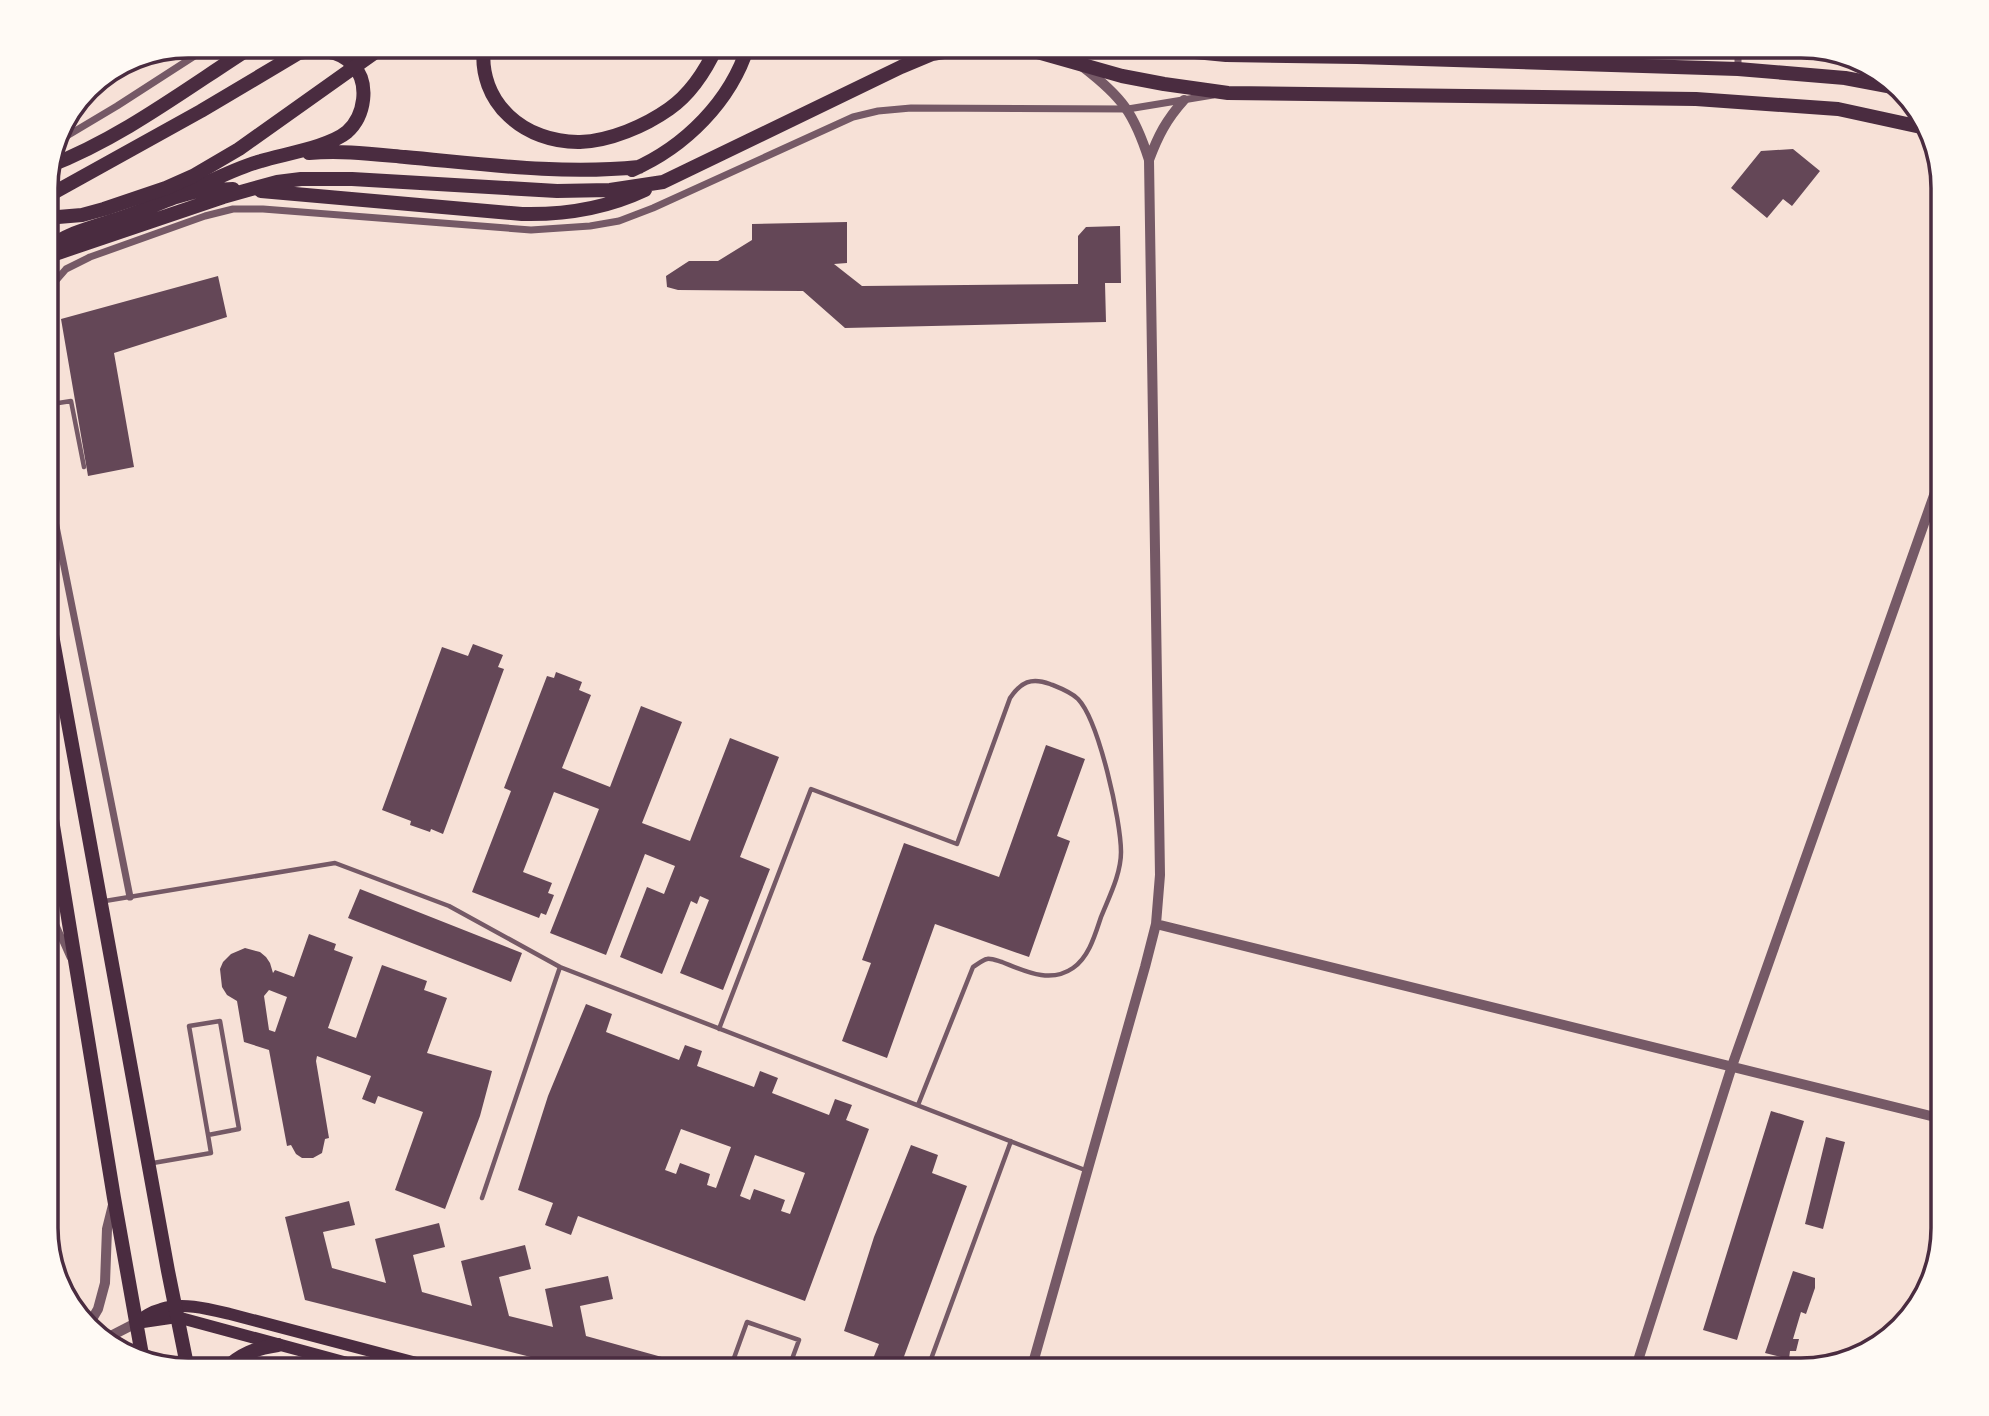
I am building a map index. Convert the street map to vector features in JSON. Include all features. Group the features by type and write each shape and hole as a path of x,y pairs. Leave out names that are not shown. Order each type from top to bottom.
{"main road":[{"path":"61,162 121,131 234,58"},
{"path":"58,190 290,58"},
{"path":"171,192 259,161 332,140 346,132 356,121 362,107 363,91 360,75 353,63 345,58"},
{"path":"58,243 84,230 121,218 171,192 239,149 367,58"},
{"path":"484,58 485,74 492,95 503,112 537,135 558,141 581,142 606,138 643,124 670,109 690,91 711,58"},
{"path":"557,191 584,187 612,178 667,151 692,131 715,107 732,83 743,58"},
{"path":"171,192 233,188 549,215 603,207 627,199 922,58"},
{"path":"1057,58 1122,76 1228,93 1696,99 1838,109 1915,125"},
{"path":"1505,58 1738,69 1845,78 1879,84"},
{"path":"283,155 345,152 578,171 639,167"},
{"path":"58,217 82,215 216,180 352,178 557,191 610,190 663,182"},
{"path":"58,253 223,197 277,182 301,179"},
{"path":"58,667 185,1358"},
{"path":"58,857 141,1349"},
{"path":"136,1322 161,1308 327,1358"},
{"path":"176,1312 195,1308 230,1314 397,1358"},
{"path":"239,1358 257,1348 278,1345"}],"street":[{"path":"69,134 191,58"},
{"path":"1738,58 1738,69"},
{"path":"1034,1358 1156,924 1160,875 1149,160 1141,135 1128,109 1107,85 1081,65"},
{"path":"58,278 66,268 90,257 205,216 233,209 263,209 510,230 560,230 619,221 853,117 878,111 911,108 1128,109 1228,93"},
{"path":"1149,160 1169,117 1184,100"},
{"path":"1639,1358 1732,1066 1931,507"},
{"path":"58,549 130,897"},
{"path":"1156,924 1931,1116"},
{"path":"58,930 77,974"},
{"path":"93,1317 105,1283 107,1228 114,1198"},
{"path":"114,1334 136,1322"}],"lane":[{"path":"58,403 71,401 84,467"},
{"path":"719,1028 811,789 957,844 1010,698 1016,689 1024,684 1040,680 1076,697 1083,705 1102,750 1120,838 1118,872 1091,944 1074,967 1048,976 1033,974 996,960 986,959 973,967 918,1105"},
{"path":"101,902 335,863 449,906 560,967 1088,1171"},
{"path":"482,1198 560,967"},
{"path":"148,1164 211,1153 189,1026 220,1021 239,1129 208,1135"},
{"path":"931,1358 1011,1141"},
{"path":"734,1358 747,1322 799,1340 792,1358"}],"building":[{"path":"1793,149 1820,171 1792,206 1783,199 1767,218 1731,188 1761,151"},
{"path":"847,222 847,263 834,264 862,286 1078,284 1078,236 1086,227 1120,226 1121,283 1105,283 1106,322 845,328 803,291 678,290 667,287 666,276 689,261 718,261 752,240 752,224"},
{"path":"218,276 227,317 114,353 134,467 88,476 61,319"},
{"path":"473,644 503,655 498,667 504,669 443,834 431,829 430,832 382,810 442,647 468,656"},
{"path":"556,672 582,682 579,690 591,695 562,768 610,787 641,706 682,722 642,823 690,841 730,738 779,757 740,857 770,869 723,990 680,973 709,900 700,896 697,904 691,901 662,974 620,957 647,887 664,894 675,866 645,854 606,955 550,933 599,809 554,792 523,872 552,883 548,893 554,895 546,915 541,913 539,918 472,892 511,791 504,788 547,676 554,678"},
{"path":"1046,745 1085,759 1057,836 1070,841 1029,957 935,924 887,1058 842,1041 871,963 862,960 904,843 999,877"},
{"path":"360,889 522,953 511,982 348,918"},
{"path":"309,934 336,944 334,950 353,957 328,1028 356,1038 382,965 427,981 424,990 447,998 427,1053 492,1071 480,1116 445,1209 395,1190 423,1112 378,1096 375,1104 362,1099 371,1076 317,1056 329,1138 325,1139 322,1153 313,1158 302,1158 291,1145 287,1146 269,1050 244,1042 237,1001 227,995 222,987 220,969 231,954 245,948 260,952 266,957 273,973 275,970 294,977","holes":["269,990 287,997 275,1032 269,1030 264,996"]},
{"path":"586,1004 612,1014 606,1032 679,1060 685,1045 702,1051 697,1066 754,1087 760,1071 778,1078 772,1093 829,1115 835,1099 852,1105 846,1120 869,1129 805,1301 578,1216 571,1235 545,1225 553,1203 518,1190 548,1096","holes":["681,1129 731,1147 716,1188 707,1185 710,1174 680,1163 676,1174 665,1170","755,1155 805,1173 790,1214 781,1211 785,1200 754,1189 750,1200 740,1196"]},
{"path":"1771,1111 1804,1121 1737,1340 1703,1330"},
{"path":"1826,1137 1845,1142 1823,1229 1805,1224"},
{"path":"911,1145 938,1155 932,1173 967,1186 903,1358 873,1358 879,1344 844,1331 874,1237"},
{"path":"349,1201 355,1225 323,1232 332,1268 386,1283 375,1239 439,1223 445,1247 413,1255 422,1292 472,1306 461,1261 525,1245 531,1269 499,1277 509,1316 553,1327 545,1289 608,1276 613,1299 580,1306 586,1336 665,1358 535,1358 305,1300 285,1217"},
{"path":"1793,1271 1815,1278 1815,1288 1806,1314 1801,1312 1793,1339 1799,1339 1796,1351 1790,1351 1789,1358 1765,1353"}]}
